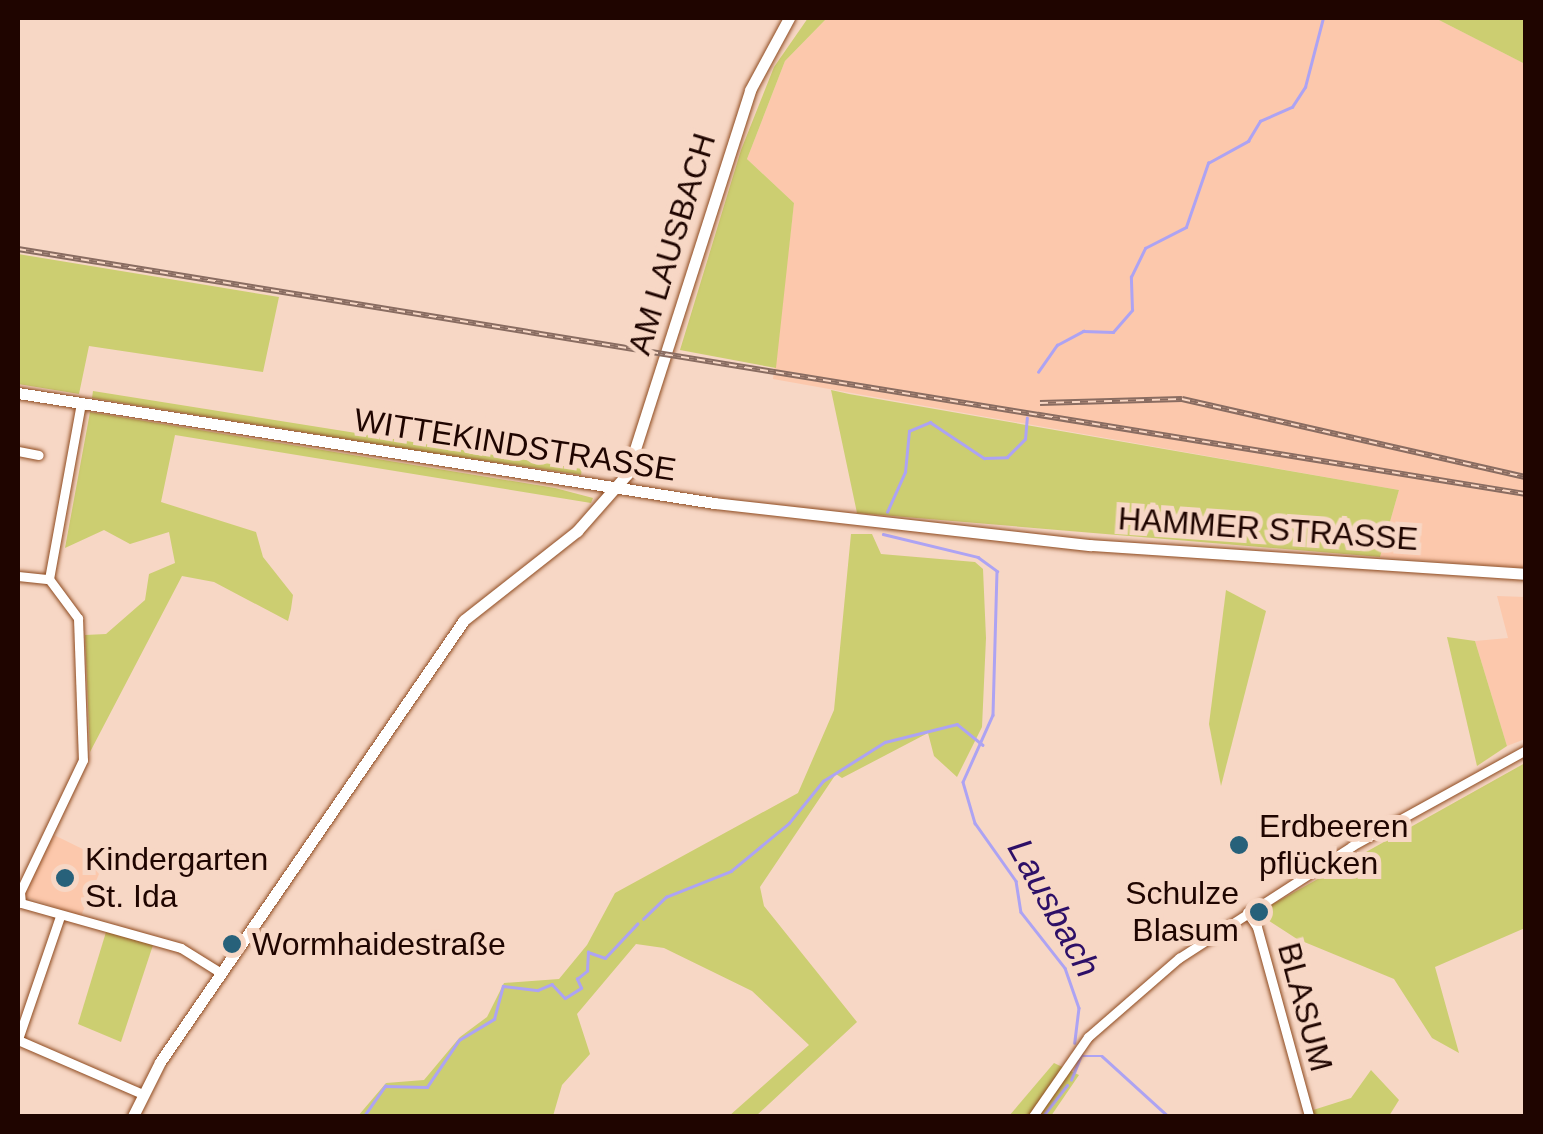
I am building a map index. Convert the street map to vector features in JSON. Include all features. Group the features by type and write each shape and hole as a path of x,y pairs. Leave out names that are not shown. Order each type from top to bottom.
{"main road":[{"name":"AM LAUSBACH","path":"133,1116 143,1094 221,973 464,620 577,531 615,490 633,461 750,90 789,18"},
{"name":"WITTEKINDSTRASSE","path":"18,393 615,490 1006,536"},
{"name":"HAMMER STRASSE","path":"1006,536 1526,574"}],"street":[{"path":"81,403 49,579 78,618 83,760 20,892 27,907 181,948 221,973"},
{"path":"18,451 40,455"},
{"path":"18,576 49,579"},
{"path":"1033,1116 1088,1037 1179,958 1247,912 1526,750"},
{"name":"BLASUM","path":"1247,912 1257,926 1308,1116"},
{"path":"60,916 18,1040 143,1094"}],"shaded area":[{"path":"808,18 827,18 785,61 747,159 794,203 776,368 680,350 741,150 774,67"},
{"path":"827,18 1435,18 1525,64 1525,568 1380,557 1399,490 773,379 794,203 747,159 785,61"},
{"path":"1435,18 1525,18 1525,64"},
{"path":"18,254 279,297 263,372 89,346 79,394 18,384"},
{"path":"831,390 1399,490 1380,557 857,513"},
{"path":"93,391 582,469 581,475 427,452 92,398"},
{"path":"90,412 555,488 593,498 591,503 175,435 161,502 256,532 263,557 293,595 288,621 214,582 182,576 90,752 85,635 106,634 145,600 149,574 175,563 169,532 130,544 104,530 65,548"},
{"path":"851,534 872,534 881,554 975,562 983,569 986,638 982,727 957,777 934,756 928,733 842,778 836,774 760,887 764,906 857,1022 756,1116 729,1116 809,1045 752,991 664,948 636,944 577,1014 590,1054 562,1085 553,1116 358,1116 386,1083 424,1080 460,1037 487,1017 504,983 559,979 587,945 615,893 798,793 834,710"},
{"path":"1226,590 1266,611 1221,786 1209,724"},
{"path":"1497,596 1525,597 1525,739 1507,746 1475,641 1508,638"},
{"path":"1447,637 1475,641 1507,746 1477,766"},
{"path":"1525,763 1525,928 1435,967 1459,1053 1432,1038 1394,979 1297,939 1257,913"},
{"name":"Kindergarten St. Ida","path":"54,835 105,860 81,916 24,896"},
{"path":"106,932 153,945 121,1042 78,1024"},
{"path":"1054,1063 1079,1075 1051,1116 1009,1116"},
{"path":"1371,1070 1399,1100 1389,1116 1311,1116 1310,1111 1351,1098"}],"waterway":[{"name":"Lausbach","path":"1038,372 1057,345 1083,331 1113,332 1132,310 1131,277 1145,248 1186,227 1208,163 1248,141 1260,121 1292,107 1305,87 1323,18"},
{"name":"Lausbach","path":"887,512 905,472 909,431 930,422 984,458 1007,457 1025,439 1027,418"},
{"name":"Lausbach","path":"883,534 978,557 997,571 993,715 963,782 975,823 1016,881 1021,912 1065,968 1079,1008 1075,1043"},
{"path":"643,919 666,897 731,871 789,823 823,781 885,742 957,724 983,745"},
{"path":"364,1116 385,1086 427,1087 459,1040 494,1019 503,986 538,990 552,984 565,998 581,988 577,979 587,971 588,952 605,958 637,924"},
{"name":"Lausbach","path":"1071,1080 1081,1055"},
{"path":"1082,1056 1102,1056 1168,1116"},
{"name":"Lausbach","path":"1043,1116 1067,1085"}],"railway":[{"path":"18,249 1526,494"},
{"path":"1040,403 1182,399 1526,477"}],"place":[{"name":"Erdbeeren pflücken","path":"1239,845"},
{"name":"Kindergarten St. Ida","path":"65,878"},
{"name":"Schulze Blasum","path":"1259,912"},
{"name":"Wormhaidestraße","path":"232,944"}]}
